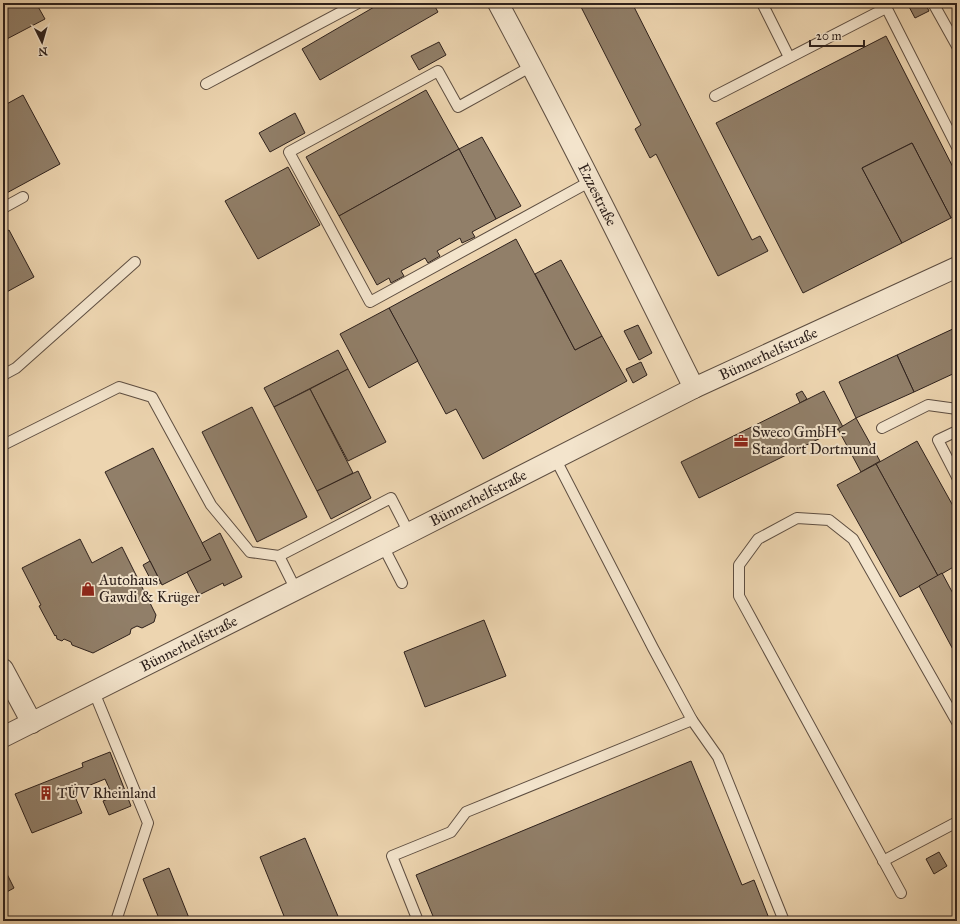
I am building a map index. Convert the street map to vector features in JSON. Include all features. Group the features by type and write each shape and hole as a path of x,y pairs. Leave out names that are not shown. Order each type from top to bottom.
{"street":[{"name":"Ezzestraße","path":"498,3 591,181 694,388"},
{"name":"Bünnerhelfstraße","path":"3,738 694,388 957,267"},
{"path":"3,669 32,723"}],"lane":[{"path":"206,84 358,3"},
{"path":"762,3 789,57"},
{"path":"933,3 957,46"},
{"path":"715,96 885,5 957,147"},
{"path":"532,66 458,107 438,70 289,152 370,302 591,181"},
{"path":"3,208 23,197"},
{"path":"3,374 16,368 135,262"},
{"path":"3,446 119,387 152,397 211,505 250,552 279,556 391,498 409,533"},
{"path":"882,428 928,406 957,409"},
{"path":"957,431 938,440 957,477"},
{"path":"555,458 692,720 718,757 784,921"},
{"path":"901,893 739,596 739,565 758,539 797,518 828,520 853,539 957,722"},
{"path":"383,546 402,583"},
{"path":"279,556 296,590"},
{"path":"94,692 148,823 116,921"},
{"path":"418,921 392,856 451,832 466,812 692,720"},
{"path":"883,861 957,822"}],"building":[{"path":"3,3 36,3 45,19 3,41"},
{"path":"381,3 433,3 438,12 320,80 302,49"},
{"path":"579,3 632,3 752,240 760,236 768,251 718,276 656,154 650,158 635,129 641,125"},
{"path":"907,3 925,3 929,11 915,18"},
{"path":"886,36 957,175 957,215 951,218 912,143 862,168 902,243 803,293 716,123"},
{"path":"439,42 446,55 419,70 411,56"},
{"path":"426,90 459,149 339,216 306,157"},
{"path":"23,95 60,164 3,195 3,106"},
{"path":"295,113 305,133 270,152 259,133"},
{"path":"482,137 521,206 496,219 459,149"},
{"path":"912,143 951,218 902,243 862,168"},
{"path":"459,149 496,219 472,232 475,237 462,243 460,238 437,251 440,256 428,263 425,258 401,271 404,276 391,283 389,278 377,285 339,216"},
{"path":"288,167 320,225 258,259 225,201"},
{"path":"9,230 34,277 3,294 3,233"},
{"path":"516,239 575,350 602,336 627,381 483,459 456,409 446,414 389,308"},
{"path":"561,260 602,336 575,350 535,274"},
{"path":"389,308 418,361 369,388 340,334"},
{"path":"638,325 652,353 639,360 624,331"},
{"path":"957,327 957,372 914,392 897,355"},
{"path":"338,350 348,369 274,407 264,388"},
{"path":"897,355 914,392 856,418 839,382"},
{"path":"641,362 647,375 633,383 626,369"},
{"path":"348,369 386,442 348,461 310,389"},
{"path":"310,389 353,473 317,491 274,407"},
{"path":"802,391 807,399 800,403 796,394"},
{"path":"824,391 843,427 699,498 681,462"},
{"path":"252,407 307,517 257,542 202,432"},
{"path":"856,418 880,461 861,472 838,429"},
{"path":"917,441 957,513 957,565 938,576 876,464"},
{"path":"153,448 211,560 162,585 105,472"},
{"path":"876,464 938,576 900,597 837,485"},
{"path":"358,471 371,498 331,519 317,491"},
{"path":"220,533 242,577 224,586 223,583 199,595 187,572 211,560 202,543"},
{"name":"Autohaus Gawdi & Krüger","path":"80,539 92,563 122,547 156,615 154,622 142,628 137,626 131,629 130,634 93,653 72,645 71,642 64,639 62,641 57,639 39,606 41,605 22,568"},
{"path":"150,561 161,583 154,586 143,565"},
{"path":"942,573 957,601 957,657 919,586"},
{"path":"484,620 506,676 425,707 404,652"},
{"name":"TÜV Rheinland","path":"110,752 131,806 109,815 103,801 113,797 105,779 73,792 82,813 32,833 15,794 83,767 82,763"},
{"path":"691,761 742,885 754,880 770,921 435,921 416,875"},
{"path":"305,838 340,921 286,921 260,857"},
{"path":"939,852 947,866 934,874 926,859"},
{"path":"3,866 14,888 3,894"},
{"path":"169,868 189,918 181,921 160,921 143,879"}],"place":[{"name":"Sweco GmbH - Standort Dortmund","path":"741,441"},
{"name":"Autohaus Gawdi & Krüger","path":"88,589"},
{"name":"TÜV Rheinland","path":"46,793"}]}
